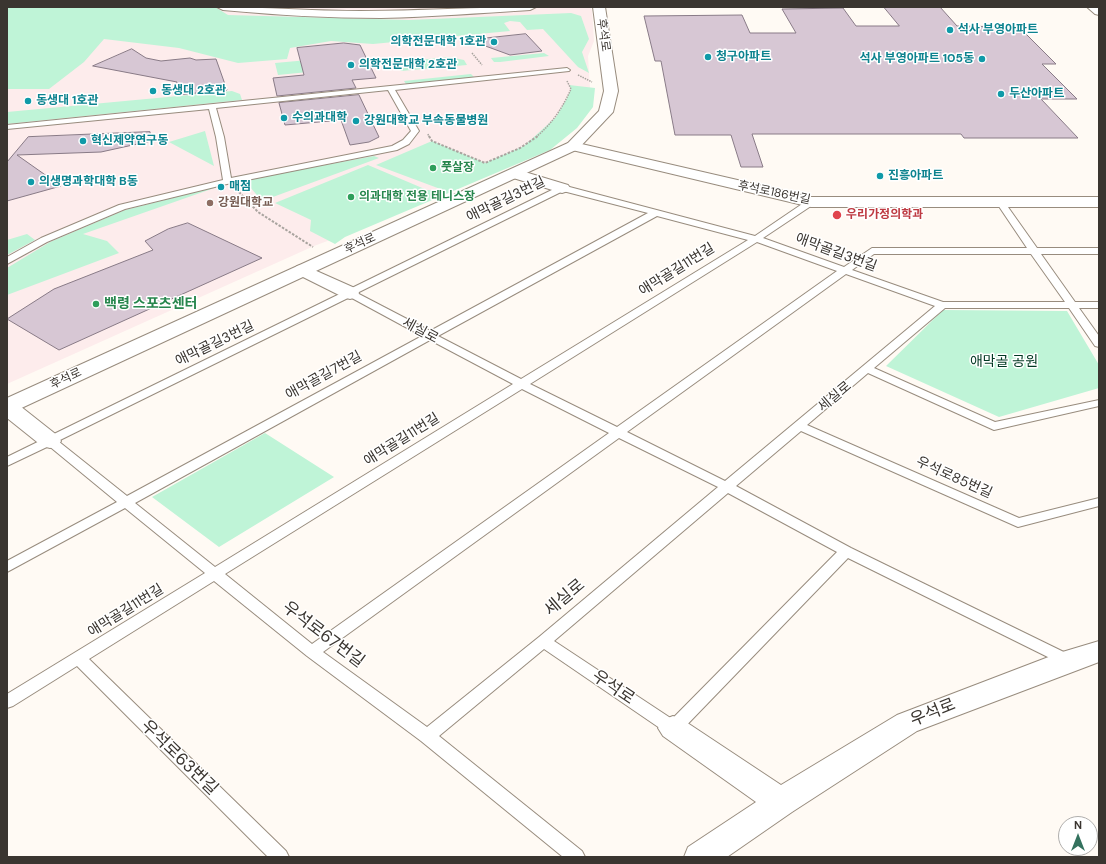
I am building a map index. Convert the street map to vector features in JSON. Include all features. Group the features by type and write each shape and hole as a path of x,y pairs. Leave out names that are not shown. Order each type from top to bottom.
{"street":[{"path":"223,7 268,12 323,14 406,14 530,7"},
{"name":"후석로","path":"7,407 573,146 606,112 612,91 599,7"},
{"path":"1093,7 1099,12"},
{"name":"후석로186번길","path":"573,146 811,202 1099,202"},
{"path":"515,174 562,188"},
{"path":"303,270 350,294"},
{"path":"7,407 50,441"},
{"name":"우석로","path":"700,857 781,802 907,723 1099,651"},
{"name":"우석로","path":"672,728 781,802"}],"lane":[{"path":"7,128 390,87 567,70"},
{"path":"7,261 44,240 122,207 227,180 394,148 406,142 414,131 390,87"},
{"path":"212,106 220,137 227,180"},
{"name":"애막골길3번길","path":"7,462 562,188 756,238 844,271 942,305 1099,305"},
{"name":"애막골길11번길","path":"7,702 756,238 811,202"},
{"path":"1000,202 1099,344"},
{"name":"애막골길7번길","path":"7,567 429,335 655,213"},
{"path":"312,652 620,433 872,251 1099,251"},
{"name":"세실로","path":"350,294 521,384 726,487 846,551 1069,661"},
{"name":"세실로","path":"427,736 544,641 942,305"},
{"path":"868,369 994,426 1099,403"},
{"name":"우석로85번길","path":"800,426 1018,523 1099,502"},
{"name":"우석로67번길","path":"50,441 125,503 312,652 427,736 576,857"},
{"path":"672,728 846,551"},
{"name":"우석로","path":"544,641 672,728"},
{"name":"우석로63번길","path":"78,658 280,857"}],"path":[{"path":"472,53 484,69"},
{"path":"567,70 612,91"},
{"path":"425,128 432,141 485,163 524,146 556,117 571,89 566,80"},
{"path":"227,180 258,212 315,249"}],"shaded area":[{"name":"강원대학교","path":"7,7 590,7 592,11 594,41 588,56 590,89 528,151 349,233 314,246 7,384"}],"green space":[{"path":"7,7 215,7 228,15 409,20 571,13 581,16 589,39 582,52 589,73 578,67 543,29 527,30 520,22 510,21 504,23 510,31 373,44 331,41 290,48 287,59 238,63 179,48 104,39 84,62 49,89 7,89"},
{"path":"544,53 549,56 500,62 494,62 491,58"},
{"path":"449,57 464,60 467,65 401,71 395,62"},
{"path":"319,59 328,70 278,75 275,63"},
{"path":"471,74 474,77 406,84 404,81"},
{"path":"569,85 595,88 593,107 577,128 550,150 345,237 335,244 310,231 311,220 275,203 368,165 427,190 443,190 376,165 432,141 485,163 524,146 556,117 571,89"},
{"path":"232,91 240,94 242,100 7,124 7,112"},
{"path":"205,131 214,166 169,142"},
{"path":"374,156 379,158 262,201 244,180"},
{"path":"220,186 83,234 107,241 119,253 7,295 7,268 50,242 125,210"},
{"path":"27,234 35,240 7,255 7,240"},
{"name":"애막골 공원","path":"943,310 1067,311 1099,365 1099,388 999,417 886,366"},
{"path":"265,433 334,477 219,547 152,497"}],"building":[{"path":"884,7 940,7 957,26 1019,27 1056,64 1042,64 1077,99 1041,99 1078,138 964,138 961,134 752,134 763,167 741,167 731,135 675,135 661,61 655,61 644,16 742,15 750,33 796,33 782,9 843,8 856,26 899,26"},
{"path":"526,34 542,51 510,55 469,40"},
{"name":"의학전문대학 2호관","path":"344,43 360,45 376,78 352,80 356,88 277,96 273,78 304,75 297,48"},
{"path":"132,49 146,58 161,61 190,58 196,60 216,59 227,90 176,95 177,82 93,66"},
{"path":"359,95 379,137 369,142 350,145 341,120 285,125 279,103"},
{"path":"150,132 151,141 101,152 17,155 61,186 7,201 7,162 28,137"},
{"name":"백령 스포츠센터","path":"188,223 262,258 59,350 7,319 54,289 153,250 145,241 168,229"}],"place":[{"name":"석사 부영아파트","path":"950,30"},
{"name":"의학전문대학 1호관","path":"494,42"},
{"name":"청구아파트","path":"708,57"},
{"name":"석사 부영아파트 105동","path":"982,59"},
{"name":"의학전문대학 2호관","path":"351,65"},
{"name":"동생대 2호관","path":"153,91"},
{"name":"두산아파트","path":"1001,94"},
{"name":"동생대 1호관","path":"28,101"},
{"name":"수의과대학","path":"284,118"},
{"name":"강원대학교 부속동물병원","path":"356,121"},
{"name":"혁신제약연구동","path":"83,141"},
{"name":"풋살장","path":"433,168"},
{"name":"진흥아파트","path":"880,176"},
{"name":"의생명과학대학 B동","path":"31,182"},
{"name":"매점","path":"221,187"},
{"name":"의과대학 전용 테니스장","path":"351,197"},
{"name":"강원대학교","path":"210,203"},
{"name":"우리가정의학과","path":"837,215"},
{"name":"백령 스포츠센터","path":"96,304"}]}
